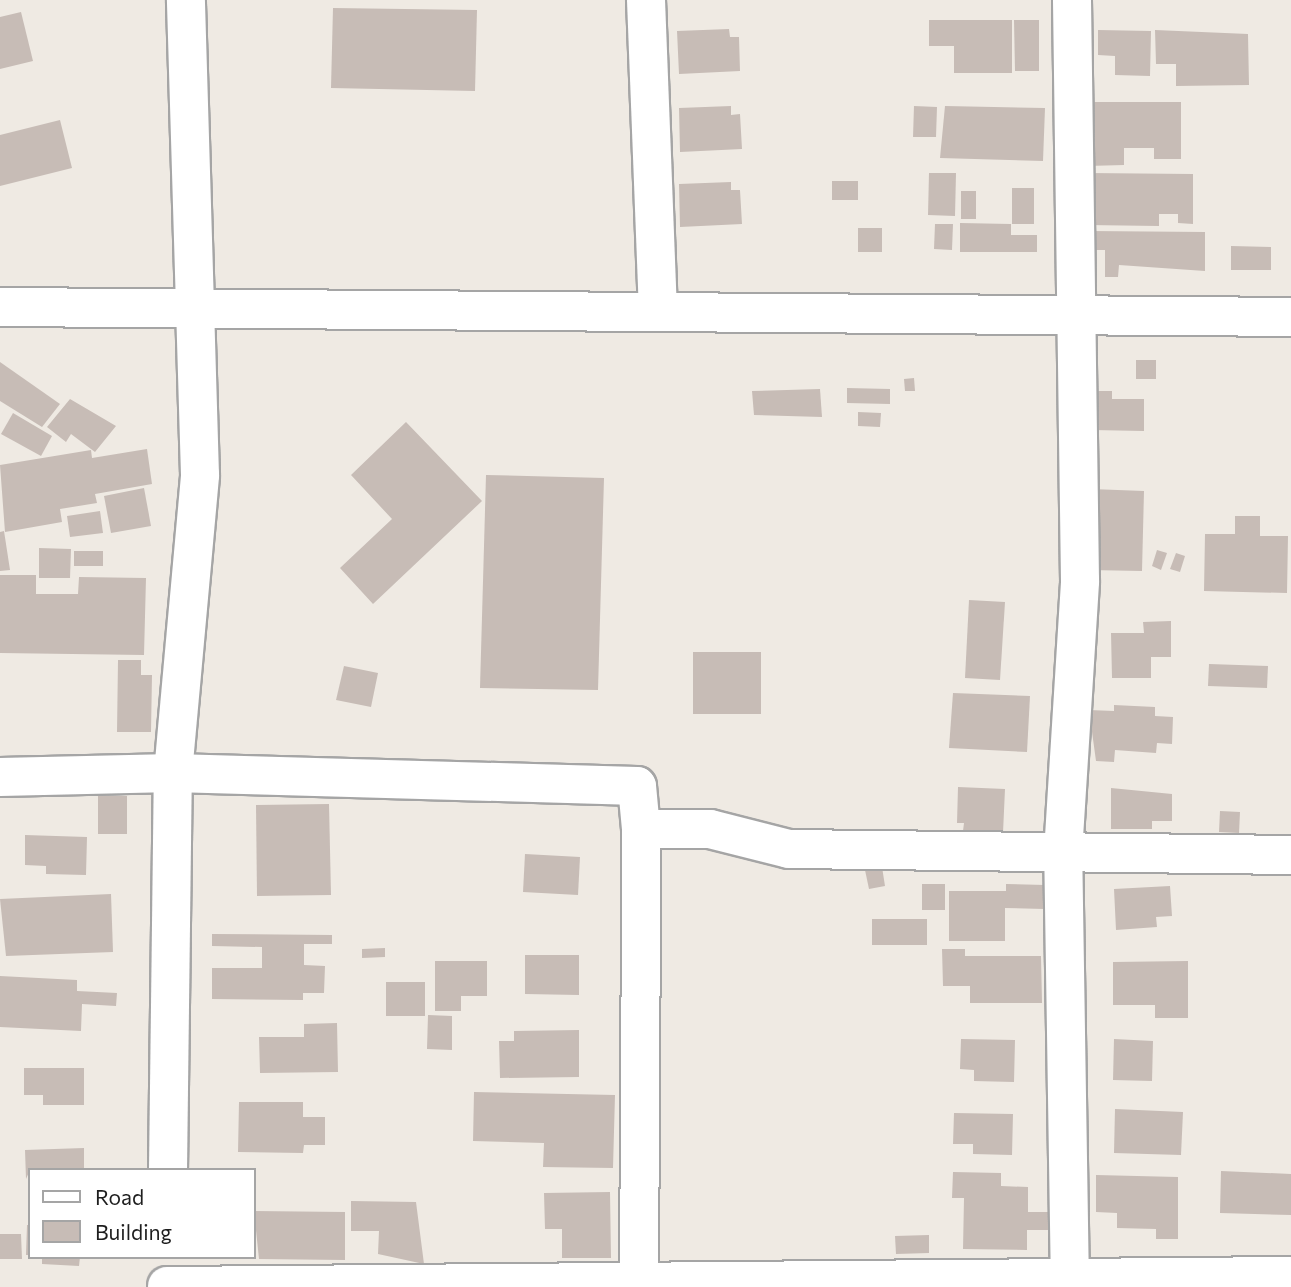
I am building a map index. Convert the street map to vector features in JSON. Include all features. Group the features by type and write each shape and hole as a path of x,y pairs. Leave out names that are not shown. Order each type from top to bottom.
{"street":[{"path":"168,1168 173,773 200,475 198,306 186,0"},
{"path":"646,0 658,311"},
{"path":"1070,1282 1063,853 1080,581 1072,0"},
{"path":"0,307 198,306 1077,318 1291,317"},
{"path":"0,777 173,773 637,786 641,829 639,1284"},
{"path":"641,829 710,828 789,849 1291,855"},
{"path":"167,1259 167,1287 1070,1282 1291,1276"}],"building":[{"path":"333,8 477,10 475,91 331,88"},
{"path":"21,12 33,61 0,69 0,17"},
{"path":"929,20 1012,20 1012,73 954,73 954,46 929,46"},
{"path":"1014,20 1039,20 1039,71 1015,71"},
{"path":"729,29 730,37 739,37 740,71 679,74 677,31"},
{"path":"1098,30 1151,31 1150,76 1115,75 1115,56 1098,55"},
{"path":"1155,30 1248,34 1249,85 1176,86 1176,64 1156,64"},
{"path":"1086,102 1181,102 1181,159 1154,159 1154,148 1124,148 1124,165 1087,166"},
{"path":"731,106 731,115 740,114 742,149 680,152 679,108"},
{"path":"914,106 937,107 936,137 913,137"},
{"path":"945,106 1045,108 1043,161 940,158"},
{"path":"60,120 72,168 0,186 0,135"},
{"path":"929,173 956,173 955,216 928,215"},
{"path":"1087,173 1193,174 1193,224 1178,223 1178,214 1159,214 1159,226 1087,225"},
{"path":"832,181 858,181 858,200 832,200"},
{"path":"731,182 731,190 740,190 742,224 680,227 679,184"},
{"path":"1012,188 1034,188 1034,224 1012,224"},
{"path":"961,191 976,191 976,219 961,219"},
{"path":"960,223 1011,224 1011,235 1037,235 1037,252 960,252"},
{"path":"935,224 953,224 952,250 934,249"},
{"path":"858,228 882,228 882,252 858,252"},
{"path":"1089,231 1205,232 1205,271 1119,265 1118,277 1105,277 1105,250 1089,250"},
{"path":"1231,246 1271,247 1271,270 1231,270"},
{"path":"1136,360 1156,360 1156,379 1136,379"},
{"path":"0,362 60,404 42,427 0,401"},
{"path":"914,378 915,391 905,391 904,379"},
{"path":"847,388 890,389 890,404 847,403"},
{"path":"820,389 822,417 754,415 752,391"},
{"path":"1092,391 1112,391 1112,399 1144,399 1144,431 1092,430"},
{"path":"70,399 116,426 95,452 71,434 66,442 47,427"},
{"path":"858,412 881,413 880,427 858,426"},
{"path":"13,413 52,436 41,456 1,434"},
{"path":"406,422 482,501 373,604 340,568 392,519 351,475"},
{"path":"147,449 152,484 95,494 97,503 60,509 62,522 5,532 0,465 91,450 92,458"},
{"path":"486,475 604,478 598,690 480,688"},
{"path":"144,488 151,526 111,533 104,496"},
{"path":"1091,489 1144,491 1142,571 1089,570"},
{"path":"100,511 103,533 70,537 67,516"},
{"path":"1235,516 1260,516 1260,536 1288,536 1287,593 1204,591 1205,534 1235,534"},
{"path":"4,531 10,570 0,571 0,532"},
{"path":"39,548 71,549 70,578 39,578"},
{"path":"1157,550 1167,553 1161,570 1152,566"},
{"path":"74,551 103,551 103,566 74,566"},
{"path":"1176,553 1185,556 1180,572 1170,569"},
{"path":"0,575 36,575 36,594 78,594 79,577 146,578 144,655 0,653"},
{"path":"969,600 1005,602 1000,680 965,678"},
{"path":"1171,621 1171,657 1151,657 1151,678 1112,678 1111,633 1144,633 1143,622"},
{"path":"693,652 761,652 761,714 693,714"},
{"path":"118,660 141,660 141,675 152,675 151,732 117,732"},
{"path":"1209,664 1268,666 1267,688 1208,686"},
{"path":"344,666 378,673 371,707 336,700"},
{"path":"953,693 1030,696 1027,752 949,748"},
{"path":"1114,705 1155,707 1155,716 1173,717 1172,744 1157,743 1156,753 1115,750 1114,762 1096,761 1089,710 1114,711"},
{"path":"958,787 1005,789 1003,833 963,831 964,823 957,823"},
{"path":"1111,788 1172,794 1172,821 1152,821 1152,829 1111,829"},
{"path":"98,796 127,796 127,834 98,834"},
{"path":"329,804 331,895 257,896 256,805"},
{"path":"1220,811 1240,812 1239,833 1219,832"},
{"path":"25,835 87,837 86,875 46,874 46,866 25,865"},
{"path":"525,854 580,857 578,895 523,892"},
{"path":"882,867 885,886 869,889 865,870"},
{"path":"922,884 945,884 945,910 922,910"},
{"path":"1006,884 1045,885 1044,909 1005,908 1005,941 949,941 949,891 1006,891"},
{"path":"1170,886 1172,916 1156,917 1157,927 1116,930 1114,889"},
{"path":"111,894 113,952 6,956 0,899"},
{"path":"872,919 927,919 927,945 872,945"},
{"path":"212,934 332,935 332,944 304,944 304,965 325,966 324,993 303,993 303,1000 212,999 212,968 262,968 262,947 212,946"},
{"path":"385,948 385,957 362,958 362,949"},
{"path":"942,949 965,949 965,956 1041,956 1042,1003 970,1003 970,986 943,986"},
{"path":"525,955 579,955 579,995 525,994"},
{"path":"435,961 487,961 487,996 461,996 461,1011 435,1011"},
{"path":"1188,961 1188,1018 1155,1018 1155,1005 1113,1005 1113,962"},
{"path":"0,976 77,980 77,991 117,993 116,1006 82,1004 81,1031 0,1027"},
{"path":"386,982 425,982 425,1016 386,1016"},
{"path":"428,1015 452,1016 452,1050 427,1049"},
{"path":"337,1023 338,1072 260,1073 259,1037 304,1037 304,1024"},
{"path":"579,1030 579,1077 500,1078 499,1041 514,1041 514,1031"},
{"path":"961,1039 1015,1040 1014,1082 974,1081 974,1070 960,1069"},
{"path":"1114,1039 1153,1041 1152,1081 1113,1080"},
{"path":"24,1068 84,1068 84,1105 43,1105 43,1095 24,1095"},
{"path":"474,1092 615,1095 613,1168 543,1167 544,1143 473,1141"},
{"path":"239,1102 303,1102 303,1117 325,1117 325,1145 304,1145 303,1153 238,1152"},
{"path":"1115,1109 1183,1112 1181,1155 1114,1153"},
{"path":"954,1113 1013,1114 1012,1155 973,1154 973,1144 953,1144"},
{"path":"84,1148 84,1168 28,1168 26,1179 25,1150"},
{"path":"1221,1171 1291,1174 1291,1215 1220,1213"},
{"path":"953,1172 1001,1173 1001,1186 1028,1187 1028,1212 1051,1212 1051,1230 1027,1230 1027,1250 963,1249 964,1198 952,1198"},
{"path":"1096,1175 1178,1177 1178,1239 1156,1239 1156,1229 1117,1228 1117,1213 1096,1212"},
{"path":"610,1192 611,1258 562,1258 562,1229 545,1229 544,1193"},
{"path":"351,1201 416,1202 424,1264 378,1254 379,1231 351,1231"},
{"path":"256,1211 345,1212 345,1260 259,1259"},
{"path":"27,1225 28,1225 28,1255"},
{"path":"0,1234 21,1234 22,1259 0,1259"},
{"path":"929,1235 929,1253 896,1254 895,1236"},
{"path":"42,1259 80,1259 79,1266 42,1264"}]}
